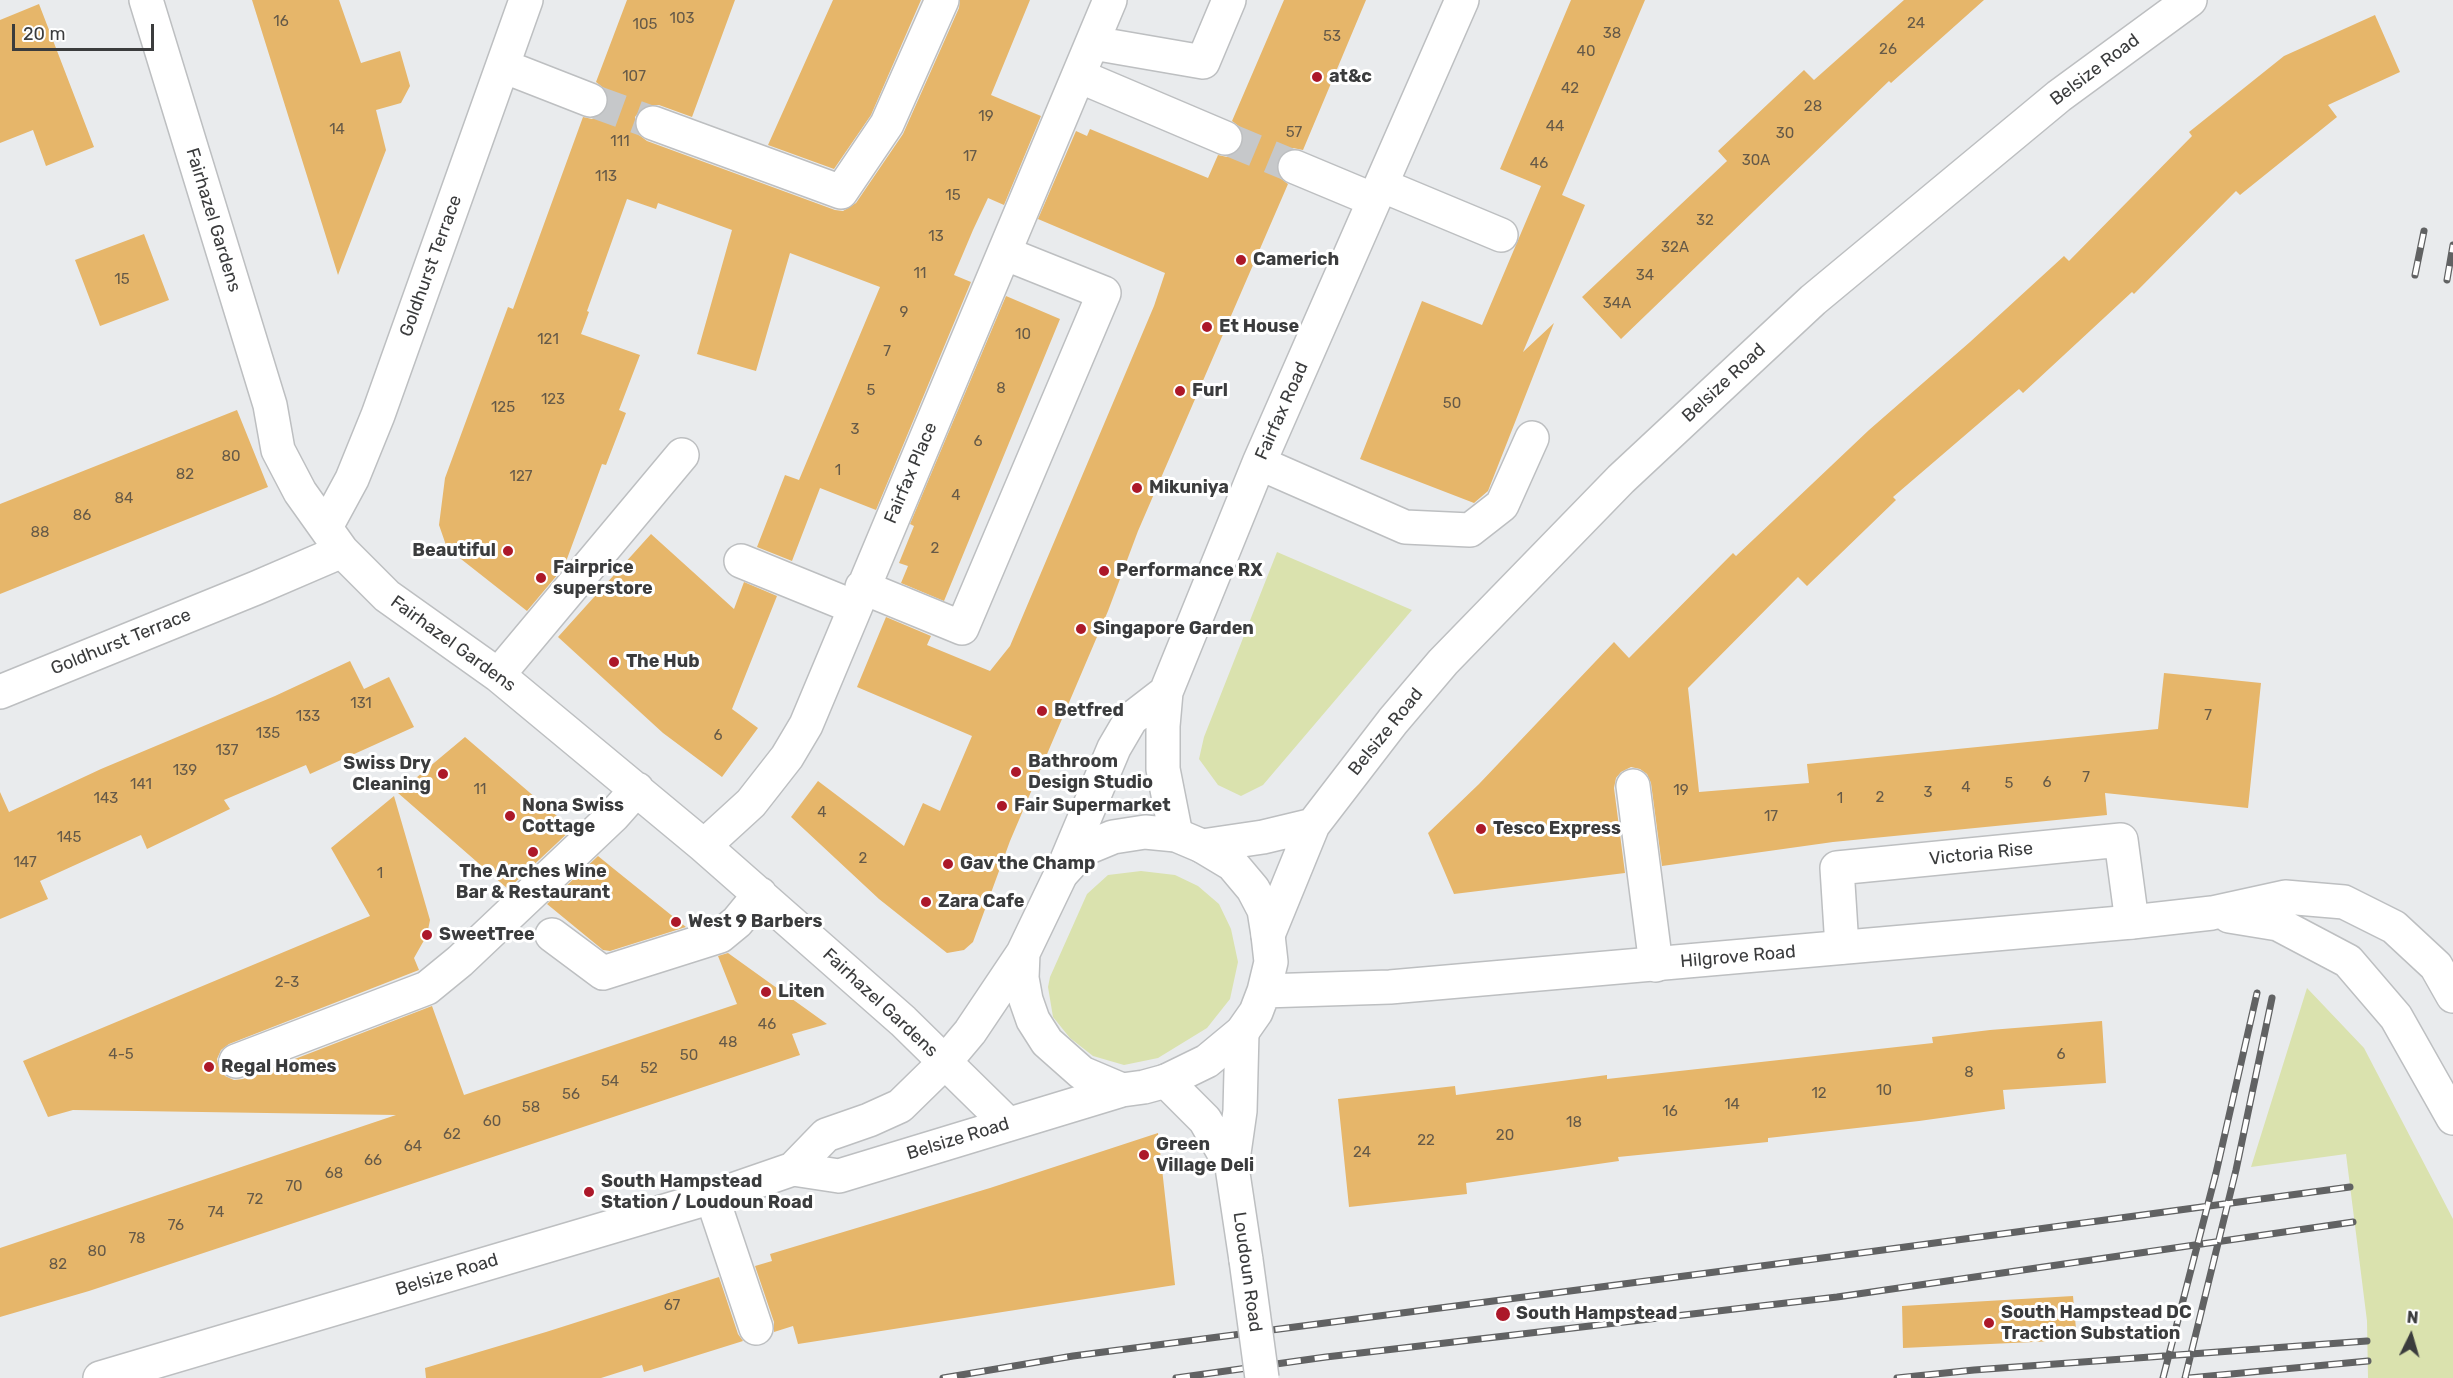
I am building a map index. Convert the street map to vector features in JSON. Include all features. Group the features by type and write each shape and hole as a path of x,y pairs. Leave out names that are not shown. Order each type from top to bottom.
{"street":[{"name":"Fairhazel Gardens","path":"146,0 270,405 278,450 300,492 334,539 387,596 498,675 760,894 903,1021 1008,1124"},
{"name":"Goldhurst Terrace","path":"0,692 256,588 334,539 352,479 378,415 526,0"},
{"path":"653,123 841,192 886,124 942,0"},
{"name":"Fairfax Place","path":"704,846 751,803 787,757 806,725 1110,0"},
{"path":"1093,43 1203,62 1229,0"},
{"name":"Fairfax Road","path":"1189,841 1163,769 1166,692 1259,463 1462,0"},
{"name":"Belsize Road","path":"1268,935 1313,825 1392,721 1443,662 1621,479 1813,300 2059,96 2190,0"},
{"path":"503,66 590,100"},
{"path":"1079,76 1225,138"},
{"path":"1295,167 1377,192 1501,235"},
{"path":"741,561 962,628 1104,294 1004,253"},
{"path":"1259,463 1405,527 1470,530 1502,505 1532,438"},
{"path":"498,675 682,455"},
{"path":"1061,874 1114,748 1131,719 1166,692"},
{"path":"1633,786 1656,965"},
{"path":"236,1061 427,988 460,961 613,816 637,789"},
{"path":"1061,874 1084,849 1113,837 1145,832 1189,841 1263,837 1313,825"},
{"name":"Victoria Rise","path":"1842,947 1837,868 2121,840 2132,922"},
{"path":"1189,841 1232,864 1253,889 1264,910 1271,962 1256,1012 1242,1032"},
{"name":"Belsize Road","path":"100,1378 712,1197 793,1169 826,1135 900,1106 944,1063 977,1023 1023,953 1061,874"},
{"path":"552,935 603,973 720,936 737,922 760,894"},
{"name":"Hilgrove Road","path":"1264,991 1390,987 2132,922 2212,913 2286,897 2344,902 2394,927 2436,966 2453,996"},
{"name":"Hilgrove Road","path":"2212,913 2278,924 2348,962 2396,1017 2453,1118"},
{"path":"1023,953 1022,978 1026,1000 1033,1020 1047,1042 1082,1073 1122,1090"},
{"name":"Belsize Road","path":"793,1169 839,1176 1122,1090 1166,1081 1207,1061 1242,1032"},
{"name":"Loudoun Road","path":"1242,1032 1240,1111 1232,1167 1262,1378"},
{"name":"Loudoun Road","path":"1166,1081 1205,1120 1232,1167"},
{"path":"712,1197 756,1328"}],"green space":[{"path":"1277,552 1412,610 1263,785 1241,796 1218,785 1199,759 1204,737"},
{"path":"1141,871 1175,875 1198,886 1219,904 1231,929 1238,962 1230,999 1207,1028 1158,1058 1124,1065 1093,1056 1070,1038 1053,1017 1048,987 1050,977 1087,894 1108,875"},
{"path":"2307,988 2364,1048 2453,1219 2453,1378 2368,1378 2367,1321 2346,1154 2251,1167"}],"building":[{"path":"252,0 339,0 361,63 400,51 410,86 401,103 376,110 386,150 338,275"},
{"path":"627,0 735,0 692,117 659,105 649,105 641,109 635,117 635,127 639,135 647,141 835,210 843,211 856,203 903,134 959,8 960,0 1030,0 991,95 1041,116 1004,205 988,198 954,275 971,282 876,510 820,488 792,561 757,547 785,475 799,480 880,287 790,253 756,371 697,354 732,230 658,203 656,209 627,199 581,334 640,355 619,410 626,413 606,465 602,464 564,567 527,611 447,548 439,525 445,478 508,307 513,309 583,117 592,119 601,115 608,106 609,98 605,89 596,82"},
{"path":"833,0 921,0 871,115 834,169 768,145"},
{"path":"1284,0 1366,0 1303,150 1293,148 1284,152 1278,160 1276,169 1280,178 1288,184 1138,531 1108,611 1010,841 973,942 964,950 947,953 879,899 791,817 818,781 904,846 923,803 940,811 972,736 857,687 886,617 931,636 927,645 990,671 1010,646 1154,306 1165,273 1038,219 1076,131 1087,136 1090,129 1208,178 1218,155 1227,157 1236,153 1242,145 1243,135 1240,127 1232,121"},
{"path":"1571,0 1645,0 1562,195 1585,205 1523,352 1554,323 1488,491 1474,503 1360,459 1422,301 1482,325 1541,186 1500,169"},
{"path":"1904,0 1984,0 1891,83 1889,81 1621,339 1582,297 1727,161 1718,151 1804,70 1814,80"},
{"path":"39,4 94,147 46,166 33,130 0,143 0,20"},
{"path":"2375,15 2400,72 2328,105 2337,117 2240,195 2236,191 2134,294 2132,292 2023,393 2019,389 1893,497 1896,500 1807,586 1798,577 1688,688 1699,792 1809,783 1807,764 2158,729 2164,673 2261,683 2248,808 2105,793 2107,815 1833,842 1662,866 1651,783 1647,774 1631,767 1621,772 1616,778 1614,788 1625,873 1454,894 1428,833 1479,784 1614,642 1629,658 1733,553 1736,556 1869,430 2064,256 2069,261 2192,136 2189,132 2284,56"},
{"path":"144,234 169,300 100,326 75,260"},
{"path":"1006,296 1060,319 944,601 901,583 908,566 899,563 914,526 910,524"},
{"path":"237,410 268,487 0,594 0,504"},
{"path":"651,534 734,609 744,582 777,596 732,709 758,728 722,777 663,733 558,637"},
{"path":"350,661 364,689 389,677 414,727 310,774 306,765 224,800 230,809 147,849 141,835 40,881 48,899 0,919 0,792 9,812 101,769 275,696"},
{"path":"465,737 572,829 508,889 398,793"},
{"path":"394,796 430,920 427,935 414,958 419,970 229,1044 221,1050 217,1059 219,1068 225,1076 234,1080 243,1079 432,1006 464,1095 737,1004 718,956 728,953 827,1024 792,1034 800,1055 89,1291 0,1317 0,1248 396,1115 73,1110 48,1117 23,1061 370,916 331,848"},
{"path":"598,856 686,927 610,951 603,950 547,904"},
{"path":"2102,1021 2106,1083 2003,1090 2005,1109 1768,1138 1768,1142 1618,1157 1619,1161 1466,1183 1467,1194 1349,1207 1338,1099 1455,1086 1456,1095 1607,1075 1607,1079 1933,1043 1932,1037 1990,1030"},
{"path":"1158,1133 1175,1285 798,1344 793,1326 774,1332 774,1322 755,1266 772,1261 770,1254 990,1188"},
{"path":"719,1277 738,1334 743,1341 644,1372 642,1365 601,1378 426,1378 425,1368"},
{"name":"South Hampstead DC Traction Substation","path":"2073,1296 2077,1340 1903,1348 1902,1306"}],"tunnel":[{"path":"590,100 653,123"},
{"path":"1225,138 1295,167"}],"railway":[{"path":"2415,275 2424,231"},
{"path":"2447,280 2453,245"},
{"path":"2163,1378 2216,1173 2257,993"},
{"path":"2185,1378 2236,1170 2272,998"},
{"path":"943,1378 1073,1356 2350,1187"},
{"path":"1176,1378 1326,1357 1837,1297 2353,1222"},
{"path":"1897,1378 1974,1370 2367,1341"},
{"path":"2189,1378 2368,1361"}],"place":[{"name":"at&c","path":"1317,77"},
{"name":"Camerich","path":"1241,260"},
{"name":"Et House","path":"1207,327"},
{"name":"Furl","path":"1180,391"},
{"name":"Mikuniya","path":"1137,488"},
{"name":"Beautiful","path":"508,551"},
{"name":"Performance RX","path":"1104,571"},
{"name":"Fairprice superstore","path":"541,578"},
{"name":"Singapore Garden","path":"1081,629"},
{"name":"The Hub","path":"614,662"},
{"name":"Betfred","path":"1042,711"},
{"name":"Bathroom Design Studio","path":"1016,772"},
{"name":"Swiss Dry Cleaning","path":"443,774"},
{"name":"Fair Supermarket","path":"1002,806"},
{"name":"Nona Swiss Cottage","path":"510,816"},
{"name":"Tesco Express","path":"1481,829"},
{"name":"The Arches Wine Bar & Restaurant","path":"533,852"},
{"name":"Gav the Champ","path":"948,864"},
{"name":"Zara Cafe","path":"926,902"},
{"name":"West 9 Barbers","path":"676,922"},
{"name":"SweetTree","path":"427,935"},
{"name":"Liten","path":"766,992"},
{"name":"Regal Homes","path":"209,1067"},
{"name":"Green Village Deli","path":"1144,1155"},
{"name":"South Hampstead Station / Loudoun Road","path":"589,1192"},
{"name":"South Hampstead","path":"1503,1314"},
{"name":"South Hampstead DC Traction Substation","path":"1989,1323"}]}
